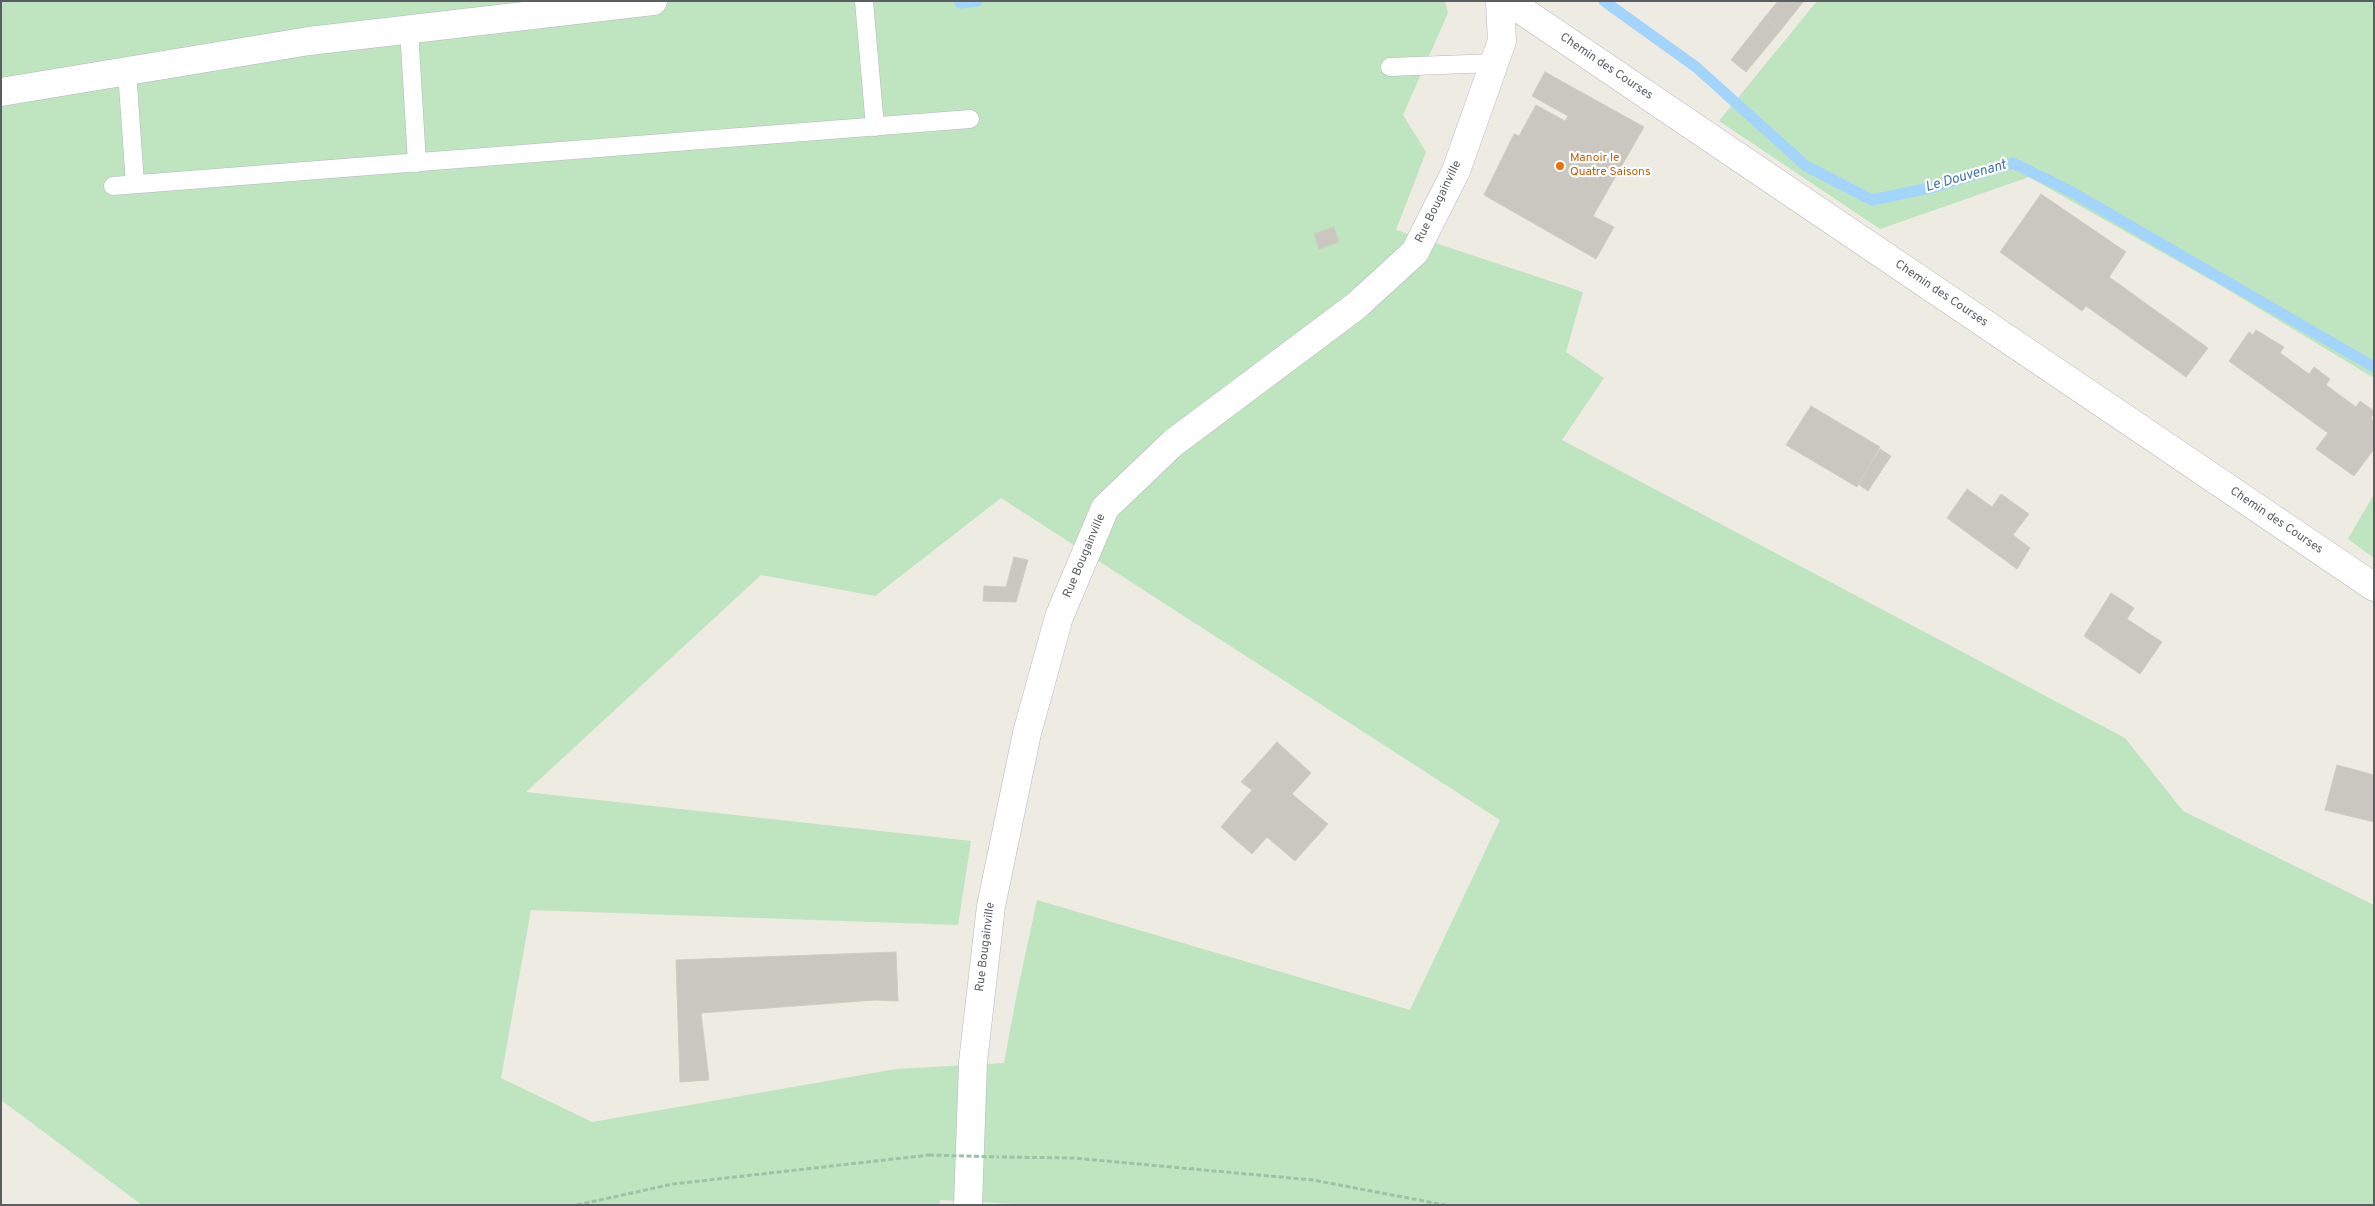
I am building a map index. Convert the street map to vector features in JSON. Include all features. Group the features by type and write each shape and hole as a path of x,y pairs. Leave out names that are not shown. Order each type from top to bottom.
{"street":[{"path":"1,92 309,41 653,1"},
{"name":"Rue Bougainville","path":"968,1205 973,1062 991,906 1028,733 1059,617 1105,508 1173,443 1356,306 1415,252 1456,171 1502,41 1500,1"},
{"name":"Chemin des Courses","path":"1508,1 2374,587"}],"lane":[{"path":"864,1 874,127"},
{"path":"409,29 417,163"},
{"path":"1390,67 1494,63"},
{"path":"128,71 135,184"},
{"path":"113,186 970,119"}],"path":[{"path":"577,1205 673,1184 929,1155 1073,1158 1313,1180 1445,1205"}],"green space":[{"path":"1,1 1445,1 1448,13 1403,115 1426,152 1396,230 1583,292 1566,352 1604,378 1562,440 2125,738 2183,811 2374,905 2374,1205 1034,1205 940,1200 939,1205 142,1205 1,1100","holes":["1001,498 1500,820 1410,1010 1037,900 1004,1063 896,1069 592,1122 501,1078 531,910 958,925 971,841 526,792 761,575 875,596"]},
{"path":"1817,1 2374,1 2374,378 2225,288 2029,177 1880,229 1719,121"},
{"path":"2374,494 2374,558 2348,539"}],"building":[{"path":"1778,1 1804,1 1780,31 1765,17"},
{"path":"1765,17 1780,31 1746,72 1731,60"},
{"name":"Manoir le Quatre Saisons","path":"1545,72 1644,127 1593,216 1614,227 1596,259 1484,195 1514,134 1519,136 1536,105 1565,121 1568,116 1532,96"},
{"path":"2041,194 2126,252 2109,277 2208,348 2186,377 2086,306 2082,311 2000,252"},
{"path":"1334,227 1339,242 1319,249 1314,234"},
{"path":"2256,330 2284,347 2280,353 2309,374 2314,367 2330,379 2326,385 2356,407 2360,401 2374,411 2371,419 2374,421 2374,449 2354,476 2316,449 2328,433 2229,361 2249,332 2253,335"},
{"path":"1811,406 1880,447 1857,487 1786,445"},
{"path":"1880,449 1891,456 1868,491 1858,484"},
{"path":"1967,489 1992,507 2001,494 2029,514 2013,535 2030,548 2017,569 1947,518"},
{"path":"1014,557 1028,560 1016,602 983,601 984,586 1006,587"},
{"path":"2111,593 2134,608 2127,619 2162,642 2140,674 2084,636"},
{"path":"1277,742 1311,773 1292,794 1328,824 1295,861 1267,837 1252,854 1221,827 1252,790 1241,782"},
{"path":"2337,765 2374,775 2374,822 2325,810"},
{"path":"896,952 898,1001 875,1000 701,1013 709,1080 680,1082 676,960"}],"waterway":[{"path":"960,3 977,1"},
{"name":"Le Douvenant","path":"1604,1 1696,67 1806,166 1872,200 1934,187 2013,163 2070,191 2374,367"}],"place":[{"name":"Manoir le Quatre Saisons","path":"1560,166"}]}
